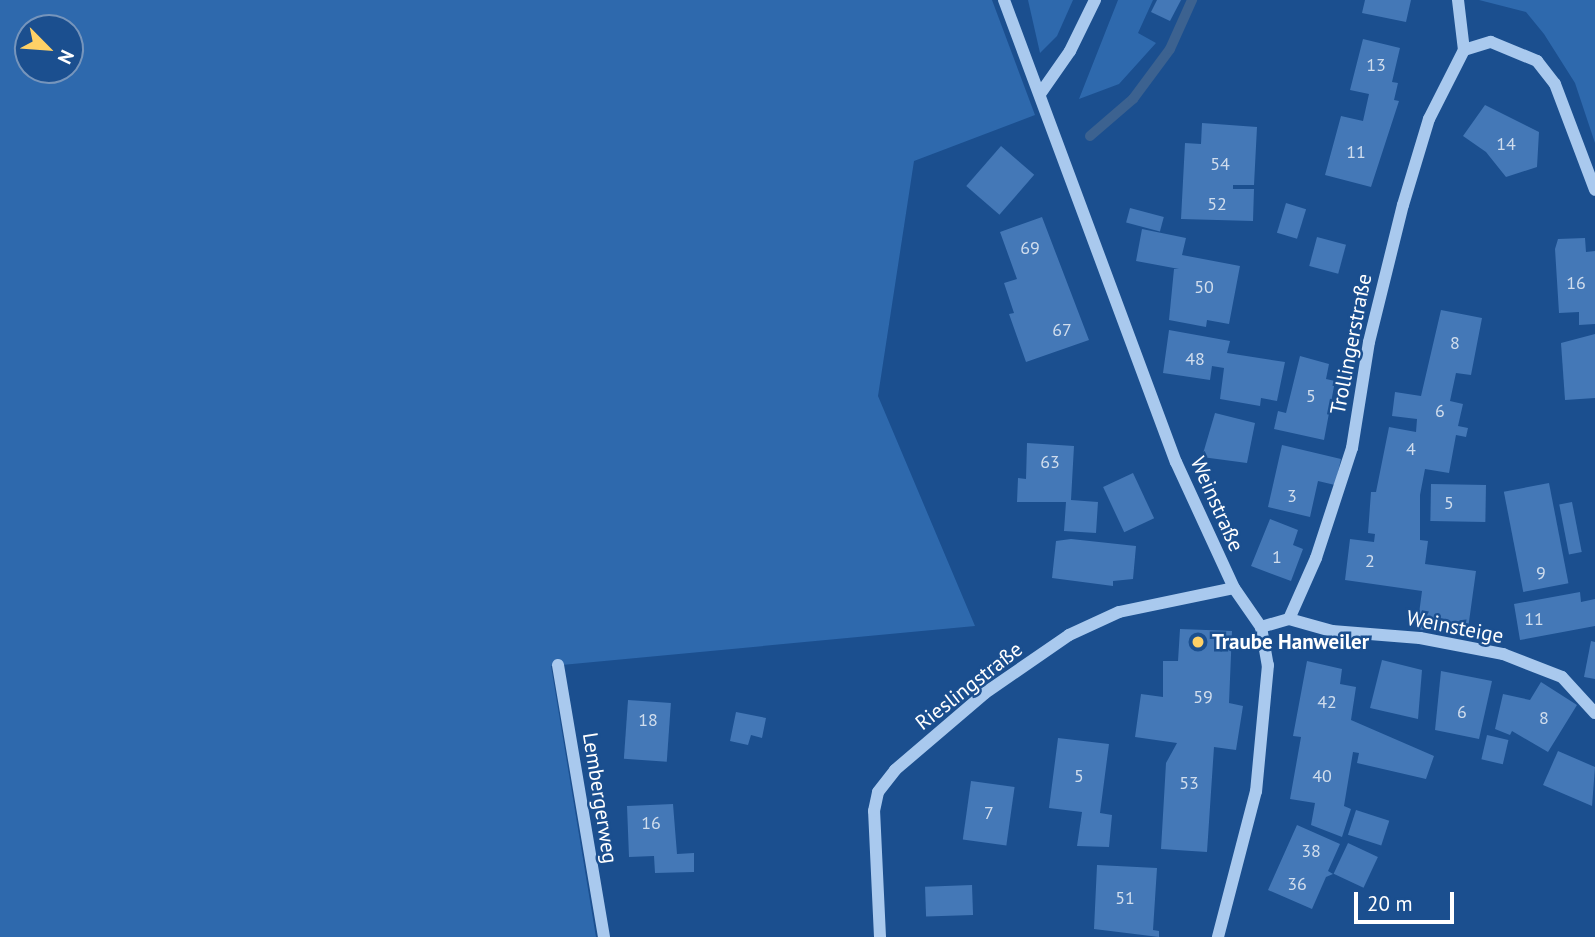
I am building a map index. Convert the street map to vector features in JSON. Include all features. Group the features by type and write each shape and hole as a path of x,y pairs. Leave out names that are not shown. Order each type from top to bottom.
{"street":[{"name":"Weinstraße","path":"1004,0 1176,461 1234,588 1261,627 1268,666 1256,790 1218,937"},
{"path":"1040,94 1070,51 1095,0"},
{"path":"1458,0 1464,50 1491,42 1538,61 1555,84 1595,190"},
{"name":"Trollingerstraße","path":"1289,619 1352,447 1385,269 1429,119 1464,50"},
{"name":"Rieslingstraße","path":"880,937 874,811 878,792 895,770 985,693 1069,635 1119,612 1234,588"},
{"path":"1261,627 1289,619"},
{"name":"Weinsteige","path":"1289,619 1332,631 1420,638 1503,654 1562,677 1595,713"},
{"name":"Lembergerweg","path":"558,665 604,937"}],"shaded area":[{"path":"0,0 992,0 1035,115 914,161 878,396 975,626 551,666 596,937 0,937"},
{"path":"1028,0 1073,0 1057,36 1040,53"},
{"path":"1118,0 1153,0 1138,33 1156,43 1119,84 1079,99"},
{"path":"1479,0 1595,0 1595,143 1575,83 1544,34 1526,12"}],"building":[{"path":"1157,0 1181,0 1170,21 1151,12"},
{"path":"1365,0 1411,0 1406,22 1362,13"},
{"path":"1363,39 1400,48 1392,82 1398,83 1394,100 1399,101 1371,187 1325,175 1341,116 1363,121 1369,94 1350,90"},
{"path":"1485,105 1539,132 1537,167 1506,177 1486,152 1463,136"},
{"path":"1202,123 1257,127 1254,185 1233,185 1233,189 1254,189 1253,221 1181,219 1185,143 1201,144"},
{"path":"1001,146 1034,175 999,215 966,186"},
{"path":"1286,203 1306,209 1297,239 1277,233"},
{"path":"1130,208 1164,217 1160,232 1126,222"},
{"path":"1042,217 1089,340 1026,362 1009,314 1014,313 1004,283 1017,279 1000,232"},
{"path":"1142,229 1186,238 1182,255 1240,266 1229,324 1207,320 1206,327 1169,320 1174,269 1179,269 1136,261"},
{"path":"1317,237 1346,245 1338,274 1309,266"},
{"path":"1585,238 1586,252 1595,251 1595,324 1579,325 1579,312 1559,313 1555,249 1558,239"},
{"path":"1441,310 1482,318 1471,375 1456,373 1450,401 1463,404 1458,426 1468,428 1466,437 1456,435 1449,473 1425,469 1420,495 1420,540 1428,541 1425,564 1476,571 1467,636 1417,629 1422,591 1345,580 1350,539 1374,542 1375,534 1368,533 1371,492 1376,492 1389,427 1416,432 1417,419 1392,416 1395,392 1421,396"},
{"path":"1169,330 1230,341 1227,353 1285,362 1277,401 1261,398 1260,406 1220,399 1224,368 1212,366 1210,380 1163,373"},
{"path":"1595,334 1595,398 1565,400 1561,343"},
{"path":"1300,356 1329,364 1326,379 1335,381 1324,440 1274,429 1278,411 1286,413"},
{"path":"1215,413 1255,423 1247,463 1202,457"},
{"path":"1027,443 1074,446 1071,500 1098,502 1096,533 1064,531 1066,502 1017,502 1018,478 1026,479"},
{"path":"1282,445 1341,459 1335,485 1318,481 1310,517 1268,507"},
{"path":"1133,473 1154,518 1124,532 1103,487"},
{"path":"1549,483 1568,583 1523,592 1504,492"},
{"path":"1431,484 1486,485 1485,522 1430,521"},
{"path":"1572,502 1582,552 1569,555 1559,504"},
{"path":"1270,519 1298,530 1293,545 1303,549 1291,581 1251,566"},
{"path":"1071,539 1136,546 1133,579 1113,581 1113,586 1052,578 1056,541"},
{"path":"1580,592 1581,602 1595,599 1595,626 1520,640 1514,604"},
{"name":"Traube Hanweiler","path":"1180,629 1232,631 1229,703 1243,706 1236,750 1214,747 1207,852 1161,849 1166,763 1177,743 1135,737 1141,694 1163,697 1163,661 1178,661"},
{"path":"1591,641 1595,642 1595,679 1584,677"},
{"path":"1382,660 1422,670 1418,719 1370,708"},
{"path":"1307,661 1342,669 1340,684 1356,687 1351,720 1434,756 1426,779 1357,763 1359,753 1353,752 1344,806 1351,809 1342,837 1311,825 1315,803 1290,799 1301,737 1293,736"},
{"path":"1441,671 1492,681 1479,739 1435,730"},
{"path":"1541,682 1577,705 1548,752 1512,731 1510,735 1495,729 1503,694 1530,700"},
{"path":"628,700 671,703 667,762 624,759"},
{"path":"736,712 766,718 762,738 751,735 748,745 730,741"},
{"path":"1487,735 1508,740 1503,764 1481,759"},
{"path":"1058,738 1109,744 1100,813 1112,815 1109,847 1077,846 1082,812 1049,808"},
{"path":"1558,751 1595,767 1592,806 1543,785"},
{"path":"971,781 1015,787 1006,846 963,839"},
{"path":"673,804 677,854 694,853 694,872 655,873 654,856 629,857 627,806"},
{"path":"1356,810 1389,821 1381,846 1348,835"},
{"path":"1297,825 1340,844 1328,871 1333,874 1326,877 1312,909 1268,890"},
{"path":"1348,843 1378,857 1364,888 1334,874"},
{"path":"1097,865 1157,868 1153,930 1159,931 1159,937 1094,929"},
{"path":"972,885 973,915 926,917 925,887"}],"waterway":[{"path":"1090,136 1133,99 1170,49 1192,0"}],"place":[{"name":"Traube Hanweiler","path":"1198,642"}]}
